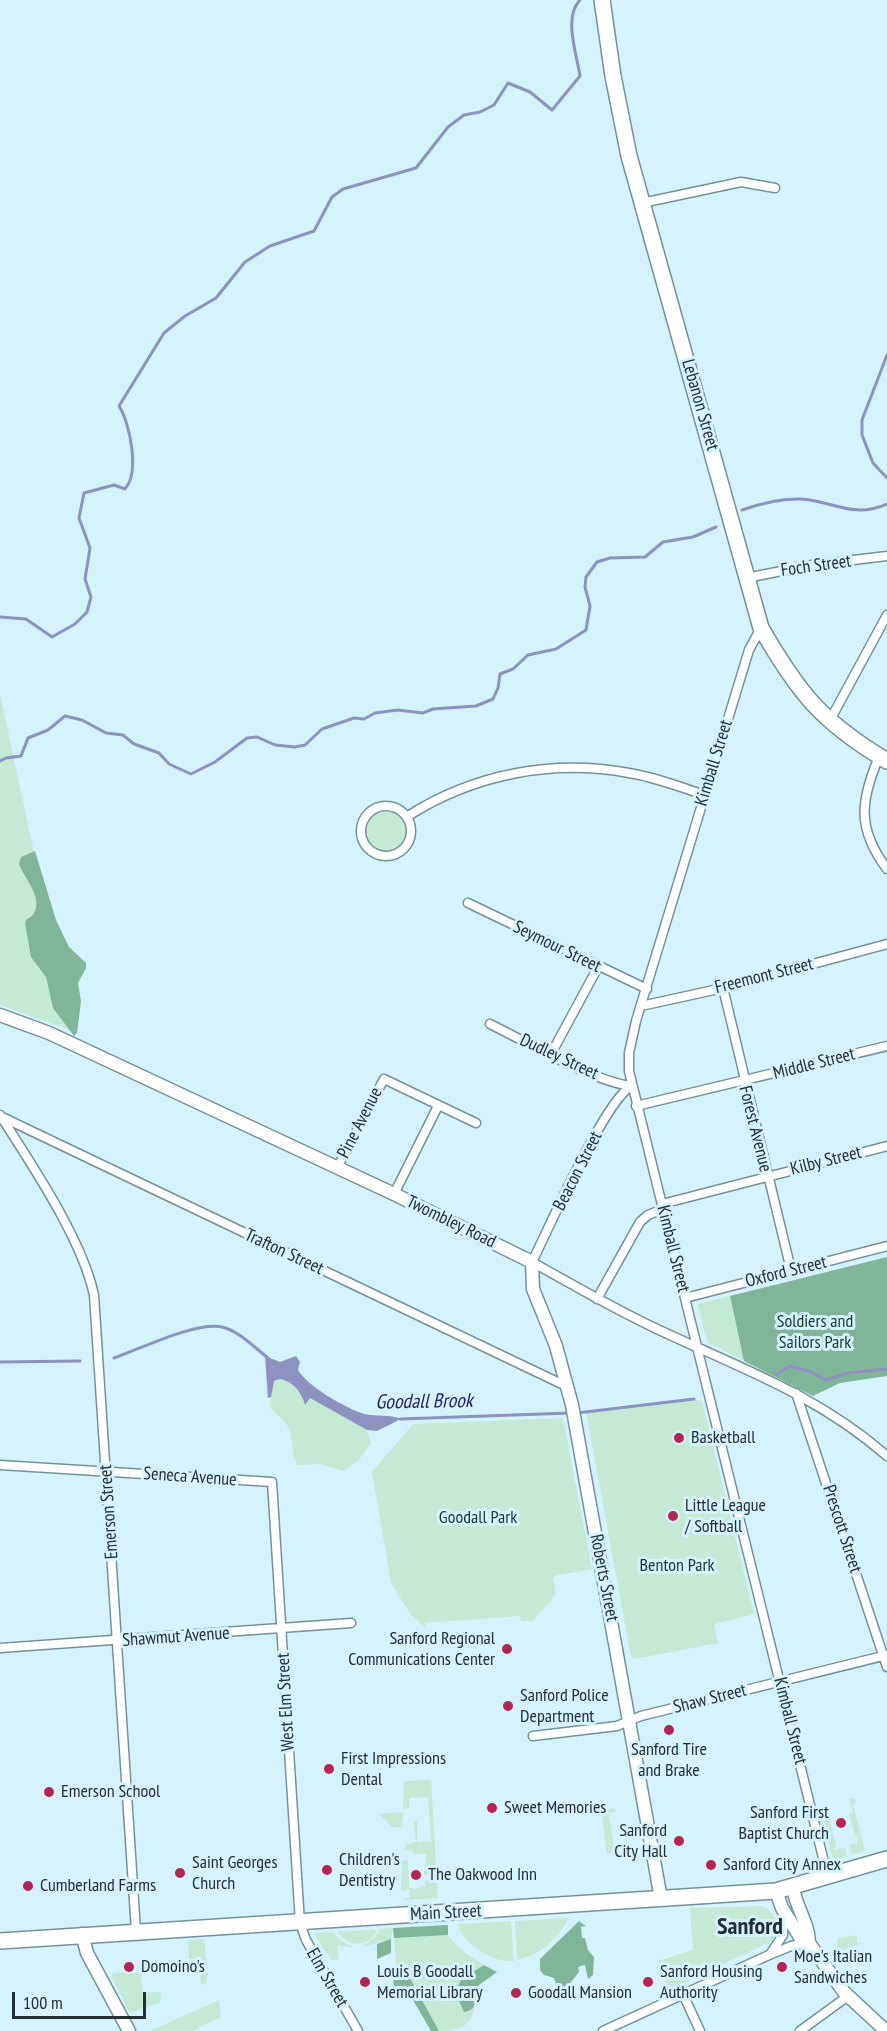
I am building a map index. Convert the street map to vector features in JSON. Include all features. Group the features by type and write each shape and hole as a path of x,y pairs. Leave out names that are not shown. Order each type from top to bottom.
{"highway":[{"name":"Lebanon Street","path":"602,0 616,96 642,203 710,438 761,628 795,685 829,722 883,759"},
{"name":"Main Street","path":"0,1941 776,1891 828,1878 887,1859"}],"street":[{"path":"642,203 741,182 775,188"},
{"name":"Foch Street","path":"746,578 812,565 887,556"},
{"path":"829,722 887,615"},
{"name":"Kimball Street","path":"761,628 748,650 646,989 629,1053 631,1086 828,1878"},
{"path":"883,759 867,786 864,816 870,841 887,869"},
{"path":"408,816 469,786 497,777 544,769 580,767 632,773 705,795"},
{"path":"391,807 408,816 411,835 408,845 401,852 382,856 365,846 361,826 372,809 391,807"},
{"name":"Seymour Street","path":"468,903 646,989"},
{"name":"Freemont Street","path":"641,1006 723,988 887,944"},
{"path":"551,1054 598,967"},
{"name":"Forest Avenue","path":"723,988 790,1270"},
{"name":"Twombley Road","path":"0,1015 49,1033 394,1194 532,1262 597,1299 796,1393 838,1417 887,1456"},
{"name":"Dudley Street","path":"490,1024 615,1083 631,1086"},
{"name":"Middle Street","path":"636,1106 887,1046"},
{"name":"Pine Avenue","path":"338,1168 384,1079 438,1106"},
{"name":"Beacon Street","path":"532,1262 601,1125 617,1098 631,1086"},
{"path":"394,1194 438,1106 476,1123"},
{"name":"Trafton Street","path":"0,1116 567,1387"},
{"name":"Emerson Street","path":"0,1116 76,1244 90,1277 95,1306 136,1931"},
{"name":"Kilby Street","path":"597,1299 640,1222 662,1207 767,1176 887,1146"},
{"name":"Oxford Street","path":"685,1298 887,1246"},
{"name":"Roberts Street","path":"532,1262 533,1289 556,1346 572,1406 661,1899"},
{"name":"Prescott Street","path":"796,1393 886,1656 887,1667"},
{"name":"Seneca Avenue","path":"0,1465 272,1482"},
{"name":"West Elm Street","path":"272,1482 300,1923"},
{"name":"Shawmut Avenue","path":"0,1648 351,1623"},
{"name":"Shaw Street","path":"533,1736 617,1726 630,1720 886,1656"},
{"path":"793,1888 797,1909 809,1933 809,1943"},
{"path":"776,1891 784,1913 800,1937 809,1943 848,1996 886,2031"},
{"path":"769,1955 783,1935 784,1913"},
{"name":"Elm Street","path":"300,1923 306,1940 358,2031"},
{"path":"82,1934 87,1953 129,2031"},
{"path":"603,2031 769,1955 791,1946 809,1943"},
{"path":"683,1994 700,2031"},
{"path":"800,2031 848,1996"}],"green space":[{"path":"0,694 72,1031 0,1005"},
{"path":"386,812 394,813 400,818 405,824 405,840 400,846 394,851 386,852 378,851 372,846 367,840 366,832 367,824 372,818 378,813"},
{"path":"35,851 56,920 69,947 86,963 86,968 78,983 81,1001 77,1033 74,1036 53,1008 46,977 31,957 25,923 34,913 36,901 35,894 19,864 21,857"},
{"name":"Soldiers and Sailors Park","path":"887,1257 887,1376 840,1383 813,1396 744,1361 730,1296"},
{"path":"730,1296 744,1361 707,1342 698,1304"},
{"path":"280,1379 296,1388 305,1404 310,1398 367,1430 371,1443 359,1460 343,1471 320,1464 298,1465 294,1457 288,1427 269,1405 274,1381"},
{"name":"Benton Park","path":"689,1399 702,1401 754,1614 714,1624 718,1643 635,1659 631,1657 586,1412"},
{"name":"Goodall Park","path":"563,1418 592,1569 553,1578 556,1594 533,1621 521,1621 520,1616 425,1623 425,1627 411,1615 391,1583 372,1472 413,1424"},
{"path":"431,1780 438,1898 402,1900 410,1897 409,1890 401,1891 402,1861 408,1860 409,1887 415,1889 425,1886 425,1881 430,1881 430,1875 424,1875 426,1854 413,1854 413,1851 404,1850 407,1844 416,1842 414,1822 417,1821 417,1842 431,1841 428,1797 409,1798 409,1808 403,1810 404,1781"},
{"path":"855,1798 856,1802 853,1805 865,1851 852,1855 850,1845 858,1843 849,1815 853,1813 849,1799"},
{"path":"613,1808 617,1811 609,1813 615,1853 607,1854 602,1816 606,1810"},
{"path":"404,1812 401,1827 392,1827 379,1814"},
{"path":"829,1817 836,1845 834,1850 845,1847 847,1856 833,1861 823,1818"},
{"path":"762,1906 771,1912 776,1921 775,1936 772,1941 669,1990 658,1961 693,1950 690,1908"},
{"path":"569,1918 541,1950 517,1960 515,1921"},
{"path":"511,1921 514,1961 498,1959 480,1951 466,1939 458,1924"},
{"path":"579,1921 586,1926 581,1927 582,1938 585,1938 588,1950 594,1957 593,1975 588,1979 585,1965 578,1967 579,1972 563,1992 558,1990 554,1978 544,1975 540,1970 540,1959"},
{"path":"448,1925 448,1935 394,1938 393,1928"},
{"path":"393,1928 391,1939 362,1947 375,1937 380,1929"},
{"path":"377,1930 369,1940 358,1944 346,1940 337,1931"},
{"path":"333,1932 340,1940 354,1948 337,1945 339,1960 331,1960 314,1933"},
{"path":"448,1935 461,1950 484,1965 476,1970 465,1972 455,1992 461,2008 474,2004 468,2023 458,2029 439,2031 402,1964 396,1964 394,1938"},
{"path":"857,1935 857,1943 863,1943 844,1950 836,1947 838,1938"},
{"path":"204,1939 208,1974 205,1984 201,1985 199,1959 189,1959 188,1940"},
{"path":"391,1939 391,1953 377,1959 377,1944"},
{"path":"402,1964 439,2031 431,2031 413,2000 403,1999 394,1993 393,1966"},
{"path":"484,1965 497,1972 479,1985 476,2002 469,2011 464,2012 455,1993 465,1971 476,1970"},
{"path":"114,1973 141,1973 143,1993 161,1992 160,2002 130,2013 111,1976"},
{"path":"219,2000 221,2017 192,2031 150,2031"}],"water":[{"path":"265,1356 280,1362 296,1356 300,1362 298,1370 303,1377 328,1396 364,1414 401,1419 377,1431 367,1430 310,1398 305,1405 296,1388 280,1379 274,1381 271,1397 268,1398"}],"waterway":[{"path":"0,617 26,619 52,637 75,624 87,612 91,597 85,579 90,548 79,518 84,493 114,485 125,489 130,482 132,448 127,424 119,406 164,333 185,316 216,298 245,262 270,246 314,231 332,197 343,189 416,168 448,127 464,115 480,112 494,105 508,83 530,92 552,110 580,76 572,36 572,16 580,0"},
{"path":"887,355 862,420 862,435 873,463 887,478"},
{"path":"742,510 771,502 794,499 812,500 853,510 864,510 887,504"},
{"path":"0,761 21,756 28,738 48,730 65,716 82,720 106,733 123,735 134,744 159,753 169,764 191,774 215,762 247,738 257,737 275,745 295,747 305,745 322,729 354,718 364,719 375,713 398,710 423,713 433,709 476,706 493,699 498,688 500,674 513,669 528,655 556,649 586,630 590,606 585,587 586,577 597,562 610,558 645,557 663,542 693,537 716,527"},
{"name":"Goodall Brook","path":"114,1358 168,1337 211,1326 235,1332 268,1358"},
{"name":"Goodall Brook","path":"0,1362 80,1361"},
{"name":"Goodall Brook","path":"776,1375 790,1366 809,1371 826,1380 848,1373 887,1369"},
{"name":"Goodall Brook","path":"577,1413 694,1399"},
{"name":"Goodall Brook","path":"400,1419 570,1413"}],"place":[{"name":"Basketball","path":"679,1438"},
{"name":"Little League / Softball","path":"673,1516"},
{"name":"Sanford Regional Communications Center","path":"507,1649"},
{"name":"Sanford Police Department","path":"508,1706"},
{"name":"Sanford Tire and Brake","path":"669,1730"},
{"name":"First Impressions Dental","path":"329,1769"},
{"name":"Emerson School","path":"49,1792"},
{"name":"Sweet Memories","path":"492,1808"},
{"name":"Sanford First Baptist Church","path":"841,1823"},
{"name":"Sanford City Hall","path":"679,1841"},
{"name":"Sanford City Annex","path":"711,1865"},
{"name":"Children's Dentistry","path":"327,1870"},
{"name":"Saint Georges Church","path":"180,1873"},
{"name":"The Oakwood Inn","path":"416,1875"},
{"name":"Cumberland Farms","path":"28,1886"},
{"name":"Domoino's","path":"129,1967"},
{"name":"Moe's Italian Sandwiches","path":"782,1967"},
{"name":"Louis B Goodall Memorial Library","path":"365,1982"},
{"name":"Sanford Housing Authority","path":"648,1982"},
{"name":"Goodall Mansion","path":"516,1993"}],"district":[{"name":"Sanford","path":"750,1927"}]}
